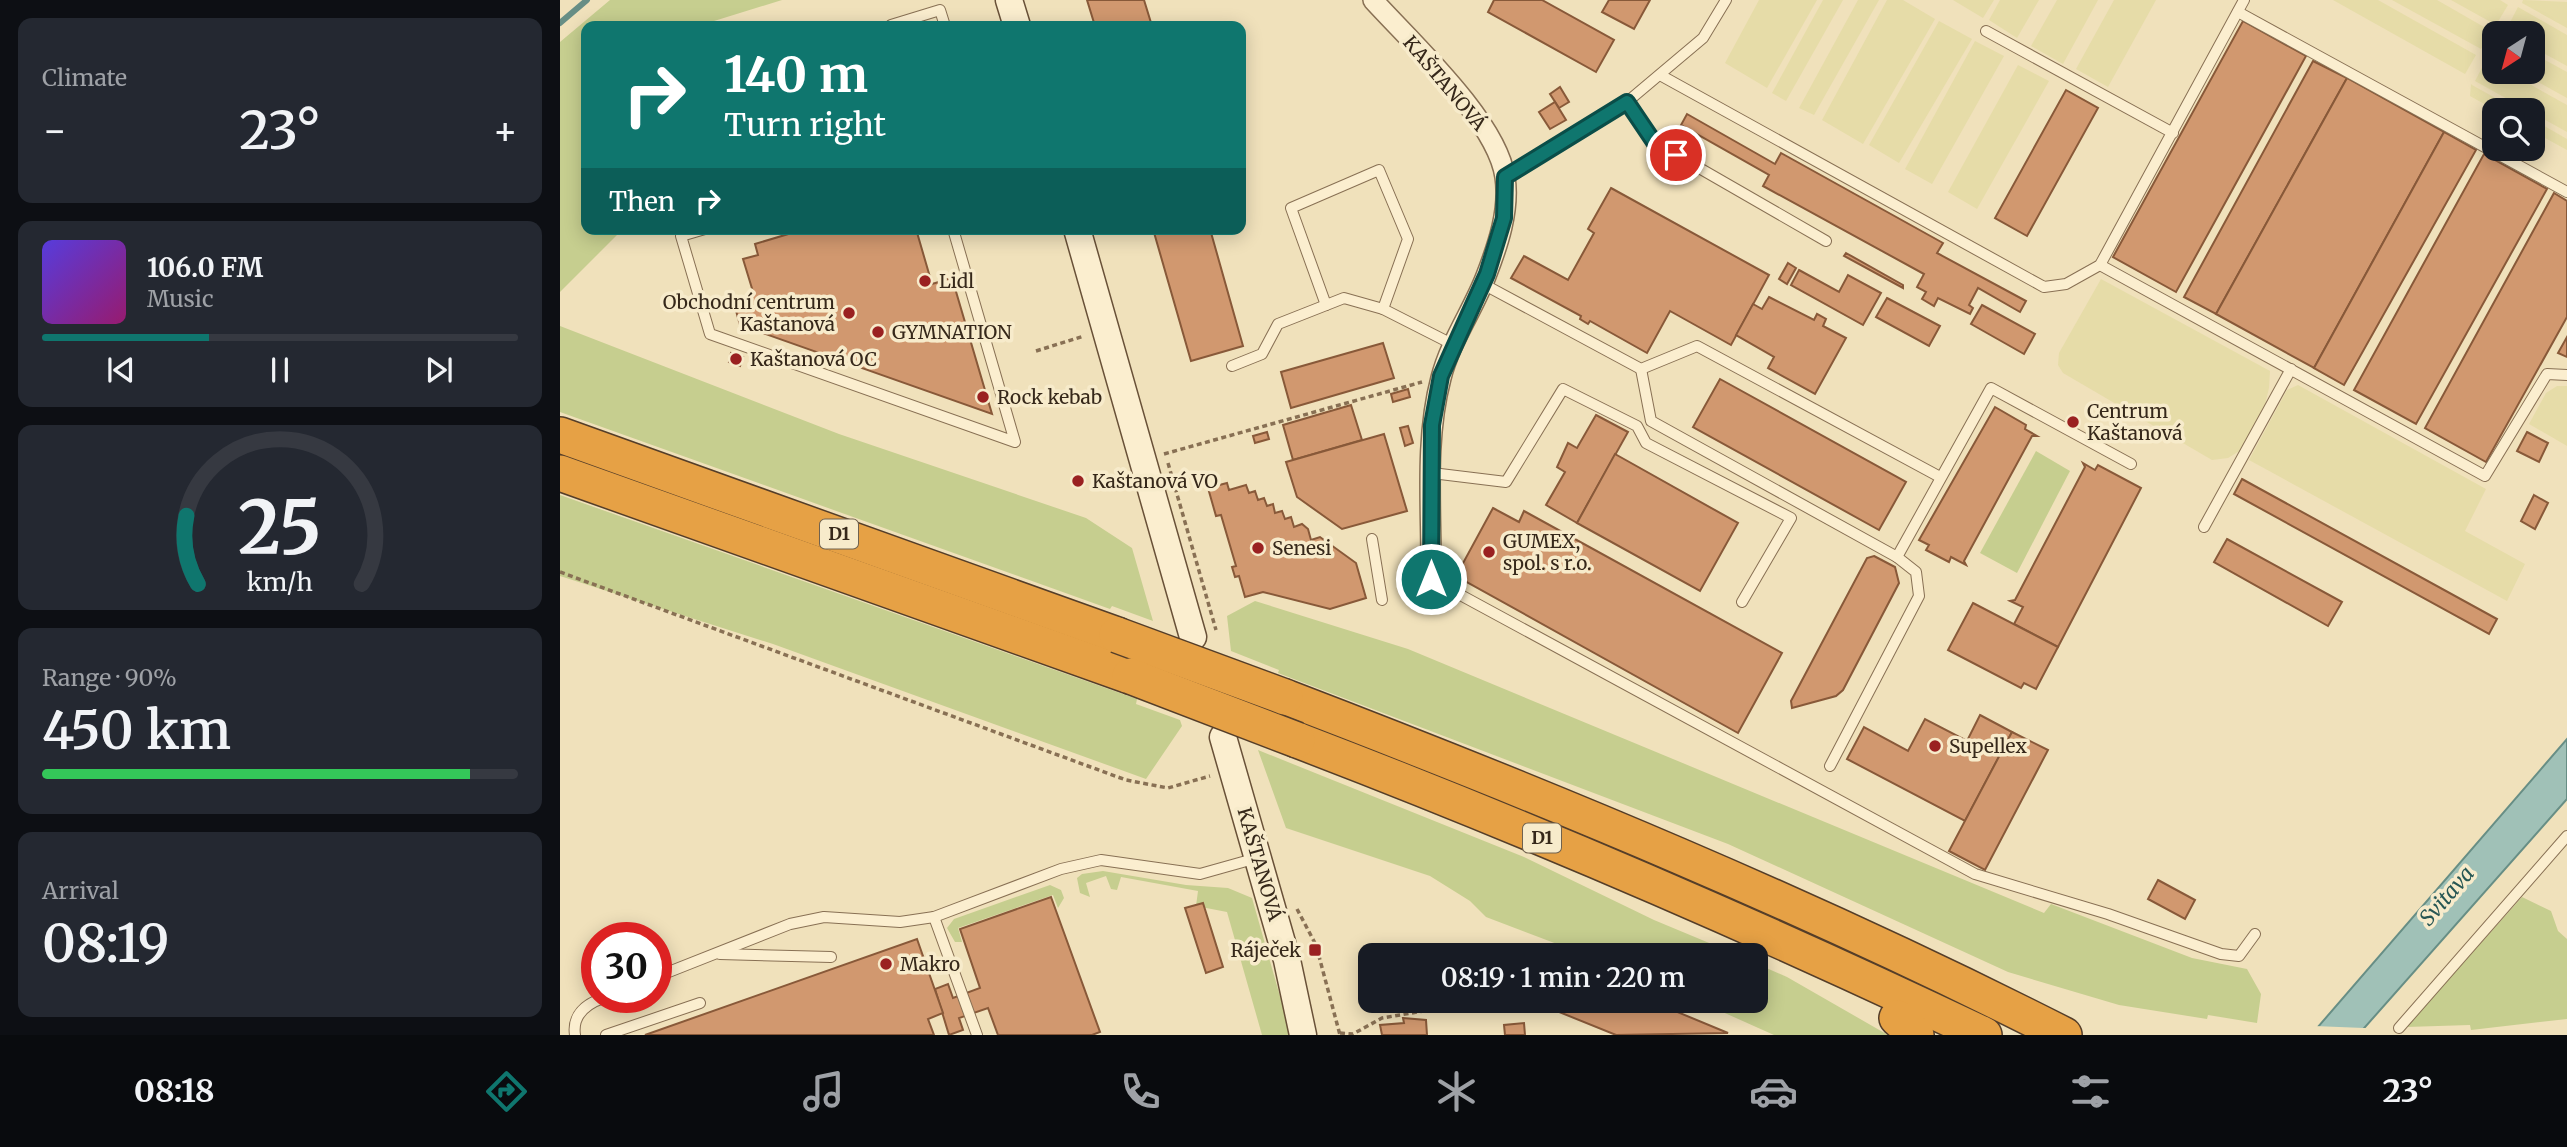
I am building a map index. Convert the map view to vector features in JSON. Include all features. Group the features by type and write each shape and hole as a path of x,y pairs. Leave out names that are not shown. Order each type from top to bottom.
{"highway":[{"name":"D1","path":"560,435 1117,635 1443,758 1727,878 1877,945 2064,1035"},
{"name":"D1","path":"560,473 1130,676 1430,791 1785,941 1984,1035"},
{"path":"1785,941 1907,1027 1928,1035"}],"main road":[{"path":"1009,0 1015,21"},
{"path":"1079,235 1194,637"},
{"name":"KAŠTANOVÁ","path":"1223,737 1296,991 1303,1035"},
{"name":"KAŠTANOVÁ","path":"1296,991 1330,1034"}],"street":[{"name":"KAŠTANOVÁ","path":"1373,0 1471,110 1493,140 1505,177 1504,218 1483,284 1441,376 1432,425 1431,579"}],"lane":[{"path":"1505,177 1627,102 1703,38 1726,0"},
{"path":"1660,75 2044,287 2066,284 2100,265 2244,0"},
{"path":"905,21 940,10 943,21"},
{"path":"2238,12 2567,192"},
{"path":"1986,31 2173,133"},
{"path":"1627,102 1654,142 1826,241"},
{"path":"1326,305 1292,208 1379,170 1408,239 1383,309"},
{"path":"684,235 681,236 710,334 1015,442 955,235"},
{"path":"2100,265 2485,476 2547,374 2567,375"},
{"path":"1483,284 1641,369"},
{"path":"1232,366 1262,354 1278,324 1343,298 1383,309 1454,345"},
{"path":"1641,369 1697,346 1940,477"},
{"path":"1641,369 1651,421 1897,557 1916,572 1919,596 1830,766"},
{"path":"2204,527 2291,369"},
{"path":"1897,557 1991,388 2131,464"},
{"path":"1432,473 1506,482 1563,389 1637,426 1646,443 1791,518 1742,601"},
{"path":"1372,539 1382,600"},
{"path":"1431,579 1975,874 2108,914 2221,954 2239,956 2255,934"},
{"path":"2399,1028 2567,836"},
{"path":"672,970 790,924 824,917 900,922 934,916 1061,869 1101,860 1200,874 1258,858"},
{"path":"934,916 977,1035"},
{"path":"714,954 831,957"},
{"path":"606,1035 700,1003"},
{"path":"576,1035 574,1026 581,1013"}],"path":[{"path":"1164,454 1441,376"},
{"path":"560,572 1126,780 1168,788 1233,770"},
{"path":"1330,1034 1353,1034 1382,1018 1412,1013"}],"shaded area":[{"path":"1759,0 1817,0 1767,88 1725,63"},
{"path":"1823,0 1843,0 1786,101 1772,93"},
{"path":"1858,0 1879,0 1814,115 1799,108"},
{"path":"1887,0 1903,0 1935,19 1863,144 1822,120"},
{"path":"1953,0 1994,0 1983,18"},
{"path":"2000,0 2039,0 2017,38 1989,20"},
{"path":"2057,0 2098,0 2063,64 2031,46"},
{"path":"2114,0 2156,0 2108,87 2076,69"},
{"path":"2333,0 2378,0 2476,55 2465,74"},
{"path":"2392,0 2437,0 2482,26 2481,49"},
{"path":"2451,0 2500,0 2508,5 2498,21 2489,21"},
{"path":"2523,0 2567,2 2567,28 2522,3"},
{"path":"2518,7 2542,21 2511,21"},
{"path":"1939,21 1972,39 1899,163 1869,145"},
{"path":"2545,22 2567,35 2567,66 2545,54"},
{"path":"1975,41 2004,56 1932,184 1905,169"},
{"path":"2545,60 2567,72 2567,98 2542,84 2545,84"},
{"path":"2018,65 2049,81 1977,209 1948,192"},
{"path":"2482,68 2482,84 2529,84 2567,105 2567,132 2545,120 2545,98 2506,98 2475,81"},
{"path":"2471,84 2496,98 2482,98 2482,103 2470,96"},
{"path":"2545,126 2567,139 2567,150 2545,138"},
{"path":"2101,279 2270,371 2263,413 2241,450 2228,458 2212,460 2063,373 2058,365 2059,353"},
{"path":"2298,385 2486,489 2465,531 2525,564 2507,601 2249,460 2287,390"},
{"path":"2557,386 2567,386 2567,446 2529,424 2546,393"}],"green space":[{"path":"610,0 782,0 714,21 585,21"},
{"path":"581,24 581,235 617,235 560,292 560,42"},
{"path":"560,326 839,434 1086,518 1132,548 1153,621 1112,606 1110,609 560,412"},
{"path":"2036,451 2070,471 2017,573 1980,553"},
{"path":"560,495 1137,699 1136,704 1180,720 1182,726 1146,779 773,644 560,576"},
{"path":"1255,601 1408,649 2044,913 2051,904 2192,958 2247,969 2261,994 2257,1023 2208,1015 2207,1019 2119,1005 2008,972 1728,844 1278,673 1279,670 1231,651 1227,616"},
{"path":"1258,750 1524,857 1654,920 1709,943 1554,943 1486,917 1470,901 1430,876 1286,828"},
{"path":"1103,871 1186,885 1228,888 1252,898 1291,1035 1262,1035 1227,912 1196,906 1198,891 1121,877 1117,890 1111,889 1106,876 1086,883 1090,897 1080,893 1077,878 1082,874"},
{"path":"1050,885 1061,890 1064,898 1058,908 1053,895 958,928 962,942 955,942 947,928 954,919"},
{"path":"2522,897 2551,911 2558,931 2567,939 2567,1019 2471,1030 2470,1025 2406,1027"},
{"path":"1768,969 1888,1035 1774,1035 1725,1013 1768,1013"}],"water":[{"name":"Svitava","path":"2567,739 2567,799 2358,1035 2311,1035"}],"pier":[{"path":"2314,1026 2369,1028 2363,1035 2307,1035"}],"building":[{"path":"1087,0 1144,0 1150,21 1093,21"},
{"path":"1494,0 1542,0 1614,40 1596,72 1488,12"},
{"path":"1609,0 1650,0 1634,29 1602,12"},
{"path":"2243,21 2306,56 2176,292 2113,257"},
{"path":"2313,61 2347,78 2216,314 2184,297"},
{"path":"2347,78 2444,132 2314,368 2216,314"},
{"path":"1560,87 1569,102 1559,108 1550,94"},
{"path":"2066,90 2098,108 2027,236 1995,218"},
{"path":"1555,102 1566,120 1550,129 1539,112"},
{"path":"1687,114 1775,164 1781,153 1943,243 1937,253 2026,301 2020,312 1978,288 1969,305 1973,308 1970,314 1938,298 1934,306 1922,299 1926,292 1917,287 1924,274 1763,186 1769,175 1681,125"},
{"path":"2444,132 2476,150 2344,385 2314,368"},
{"path":"2482,158 2482,161 2497,161 2547,189 2416,424 2354,390"},
{"path":"1611,188 1769,275 1731,345 1670,311 1647,353 1590,321 1588,324 1580,319 1581,316 1511,278 1524,256 1568,280 1594,233 1588,229"},
{"path":"2554,193 2567,201 2567,317 2486,462 2425,428"},
{"name":"Obchodní centrum Kaštanová","path":"785,235 918,235 932,284 952,278 992,414 740,325 733,300 754,295 743,259 758,255 755,244"},
{"path":"1155,235 1212,235 1243,346 1191,361"},
{"path":"1846,253 1903,285 1903,288 1844,256"},
{"path":"1788,263 1796,268 1787,284 1779,279"},
{"path":"1799,270 1839,292 1848,275 1881,293 1863,325 1791,285"},
{"path":"1769,297 1814,320 1817,314 1826,319 1823,326 1846,338 1815,394 1768,368 1774,357 1736,335 1753,304 1762,309"},
{"path":"1887,298 1940,326 1929,346 1876,317"},
{"path":"1982,305 2035,334 2024,354 1971,324"},
{"path":"2567,337 2567,357 2558,353"},
{"path":"1383,343 1394,378 1291,408 1281,372"},
{"name":"Kaštanová OC","path":"731,353 743,357 740,366 729,362"},
{"path":"1720,379 1906,482 1879,530 1693,427"},
{"path":"1408,389 1410,397 1393,402 1391,394"},
{"path":"1351,405 1362,440 1293,460 1283,425"},
{"path":"1995,407 2026,425 2025,429 2037,436 2032,436 1964,561 1966,565 1951,557 1949,562 1926,550 1929,545 1919,540"},
{"path":"1596,415 1628,432 1577,523 1546,505 1565,472 1557,467 1568,443 1577,448"},
{"path":"1408,426 1413,443 1405,446 1400,428"},
{"path":"1267,432 1269,439 1255,443 1253,436"},
{"path":"2527,432 2548,443 2539,462 2517,451"},
{"path":"1384,434 1407,511 1342,529 1297,497 1286,462"},
{"path":"1615,454 1738,523 1700,591 1577,523"},
{"path":"2083,463 2095,470 2098,465 2141,488 2058,647 2014,624 2023,607 2010,601 2015,600 2085,467"},
{"path":"2242,479 2497,619 2489,634 2234,494"},
{"path":"1227,483 1229,490 1246,485 1249,493 1255,491 1258,500 1264,498 1267,506 1273,504 1275,513 1282,511 1285,519 1291,517 1294,527 1302,524 1308,529 1311,540 1320,537 1356,563 1366,598 1330,609 1263,592 1245,597 1239,576 1235,577 1232,567 1236,566 1221,515 1216,516 1208,488"},
{"path":"2534,495 2548,503 2535,529 2521,521"},
{"path":"1493,508 1519,522 1524,511 1782,653 1738,733 1456,576"},
{"path":"2227,539 2342,602 2328,626 2214,562"},
{"path":"1874,556 1895,567 1899,583 1843,690 1836,696 1792,708 1791,701 1867,558"},
{"path":"1973,603 2058,647 2036,689 2024,683 2021,688 1948,650"},
{"path":"1980,715 2012,732 1965,821 1847,759 1864,727 1908,751 1925,719 1967,741"},
{"path":"2012,732 2048,750 1985,870 1949,851"},
{"path":"2158,880 2195,900 2185,919 2148,899"},
{"path":"1051,897 1100,1032 1092,1035 998,1035 988,1008 959,1018 963,1030 949,1035 935,989 948,984 953,998 980,988 960,929"},
{"path":"1203,903 1223,967 1206,973 1185,908"},
{"name":"Makro","path":"917,939 943,1013 928,1019 934,1035 645,1035"},
{"path":"1562,1013 1680,1013 1728,1033 1616,1035"},
{"path":"1403,1018 1426,1020 1427,1035 1382,1035 1380,1025 1404,1023"},
{"path":"1524,1023 1525,1035 1505,1035 1504,1025"}],"waterway":[{"path":"560,23 587,0"}],"place":[{"name":"Lidl","path":"925,281"},
{"name":"Obchodní centrum Kaštanová","path":"849,313"},
{"name":"GYMNATION","path":"878,332"},
{"name":"Kaštanová OC","path":"736,359"},
{"name":"Rock kebab","path":"983,397"},
{"name":"Centrum Kaštanová","path":"2073,422"},
{"name":"Kaštanová VO","path":"1078,481"},
{"name":"Senesi","path":"1258,548"},
{"name":"GUMEX, spol. s r.o.","path":"1489,552"},
{"name":"Supellex","path":"1935,746"},
{"name":"Ráječek","path":"1315,950"},
{"name":"Makro","path":"886,964"}],"route":[{"path":"1431,579 1432,425 1436,401 1441,376 1487,274 1504,218 1505,177 1627,102 1654,142 1676,155"}]}
